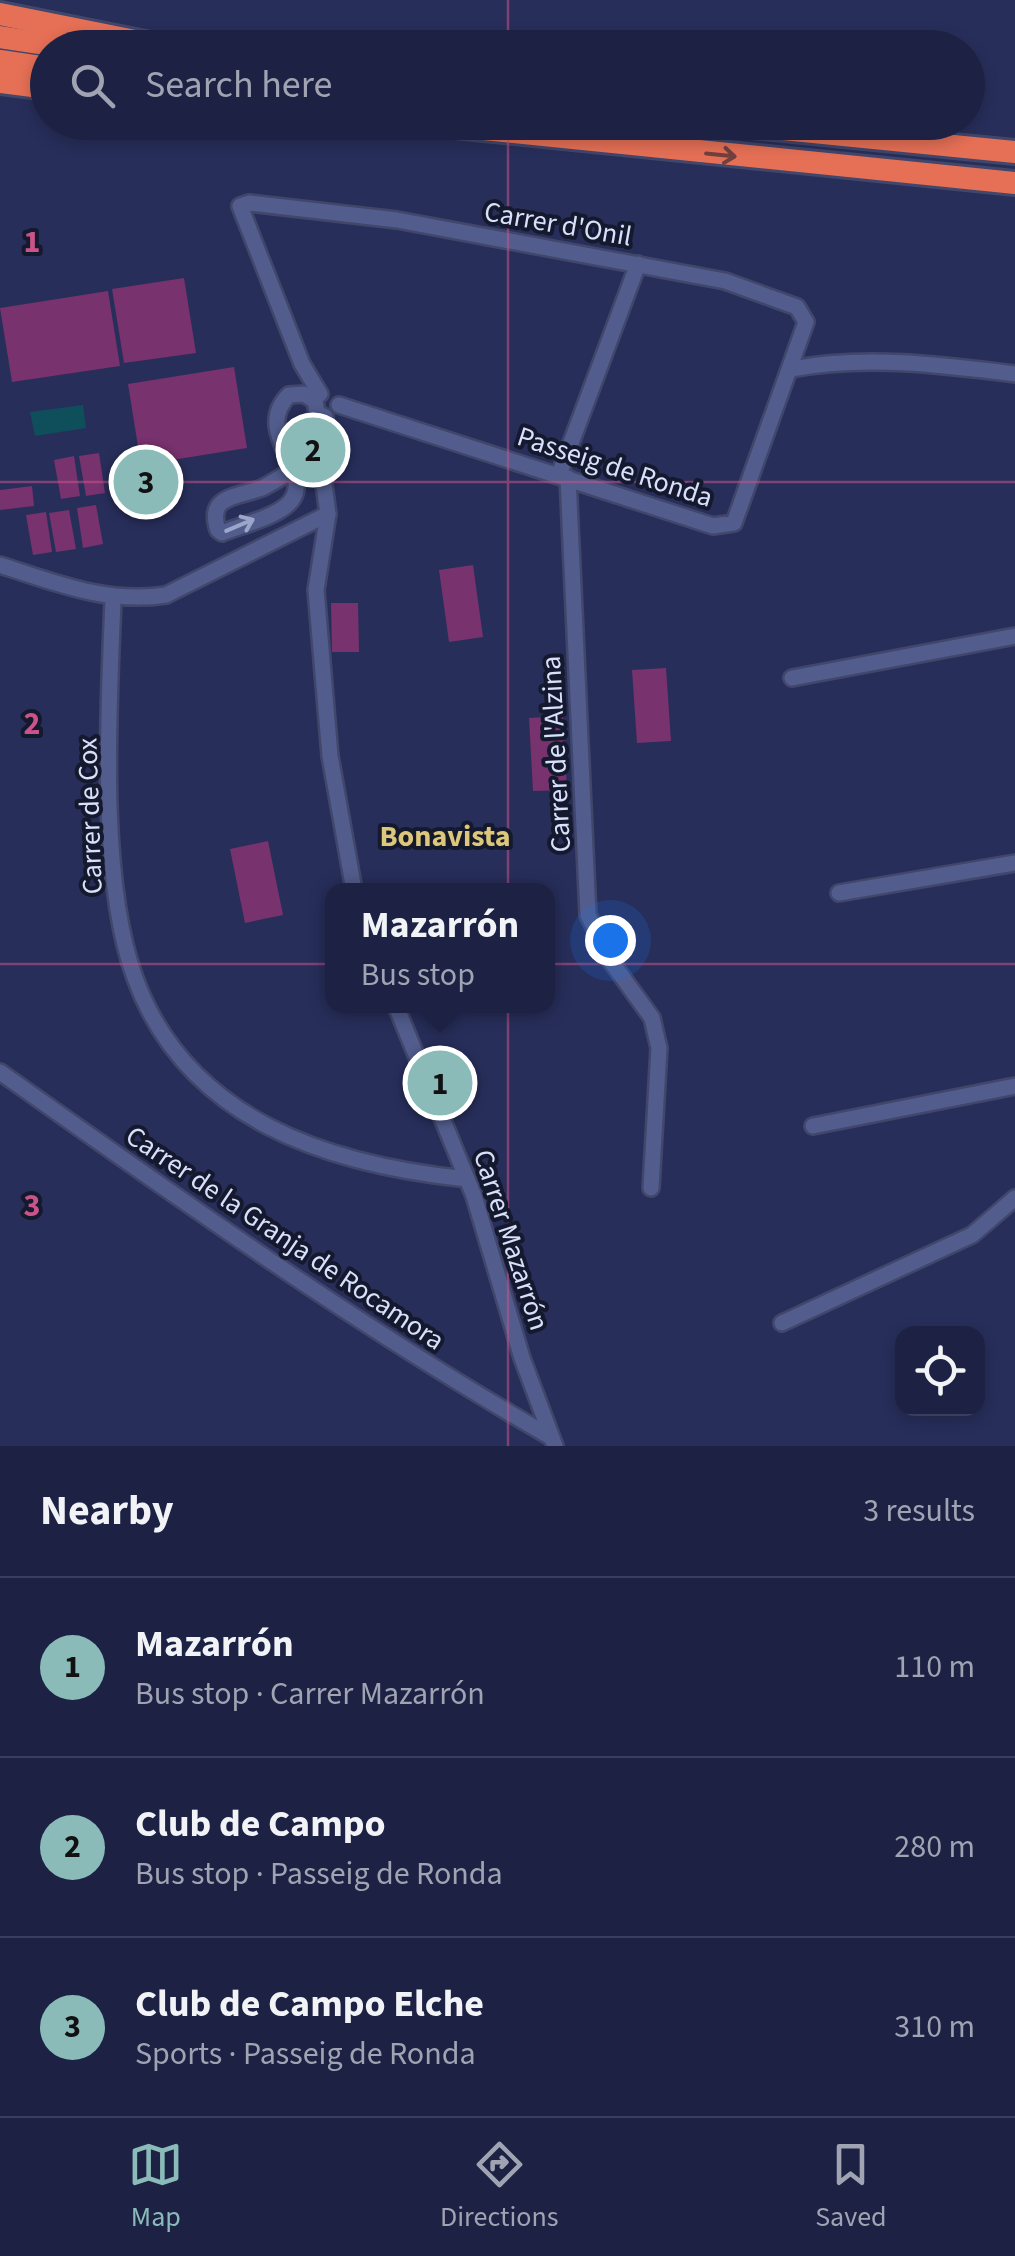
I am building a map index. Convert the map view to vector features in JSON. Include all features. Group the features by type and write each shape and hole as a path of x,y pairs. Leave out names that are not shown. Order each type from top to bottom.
{"highway":[{"path":"0,14 80,30"},
{"path":"0,38 30,42"},
{"path":"0,61 30,65"},
{"path":"0,82 30,86"},
{"path":"589,140 1015,184"},
{"path":"893,140 1015,152"}],"street":[{"name":"Carrer d'Onil","path":"318,398 240,206 249,203 397,220 724,281 797,307 806,322 792,370"},
{"name":"Carrer de l'Alzina","path":"638,264 564,477 588,916 610,960 652,1018 659,1048 650,1188"},
{"path":"792,370 823,363 928,365 1015,374"},
{"name":"Passeig de Ronda","path":"339,405 712,526 734,523 792,370"},
{"path":"291,472 260,489 221,500 216,508 218,530 222,533 286,506 297,487 277,430 277,412 280,403 296,392 318,398 333,394 339,405 333,416 324,418 317,413 318,398"},
{"path":"324,418 322,470 328,514 316,590 330,756 353,883"},
{"path":"0,566 113,599 166,595 328,514"},
{"name":"Carrer de Cox","path":"113,599 113,884 135,979 169,1040 207,1087 262,1126 363,1164 466,1179"},
{"path":"792,678 1015,636"},
{"path":"839,893 1015,863"},
{"name":"Carrer Mazarrón","path":"399,1013 466,1179 552,1441"},
{"name":"Carrer de la Granja de Rocamora","path":"0,1072 189,1207 454,1382 552,1441"},
{"path":"813,1126 1015,1086"},
{"path":"782,1323 972,1235 1015,1198"}],"shaded area":[{"path":"184,278 196,353 124,363 112,289"},
{"path":"108,291 120,366 12,382 0,308"},
{"path":"234,367 247,448 141,465 128,384"},
{"path":"83,405 86,428 35,436 30,412"},
{"path":"99,453 105,493 86,496 79,456"},
{"path":"74,456 80,496 61,499 54,460"},
{"path":"32,486 34,506 0,510 0,490"},
{"path":"96,505 103,544 83,548 77,508"},
{"path":"69,510 76,549 56,552 49,513"},
{"path":"46,512 52,552 33,555 26,515"},
{"path":"473,565 483,637 449,642 439,570"},
{"path":"331,603 358,603 359,652 332,652"},
{"path":"666,668 671,741 637,743 632,670"},
{"path":"563,716 567,790 533,791 529,718"},
{"path":"268,841 283,915 245,923 230,849"}],"place":[{"name":"Club de Campo","path":"313,450"},
{"name":"Club de Campo Elche","path":"146,482"},
{"name":"Mazarrón","path":"440,1083"}],"district":[{"name":"Bonavista","path":"445,836"}]}
